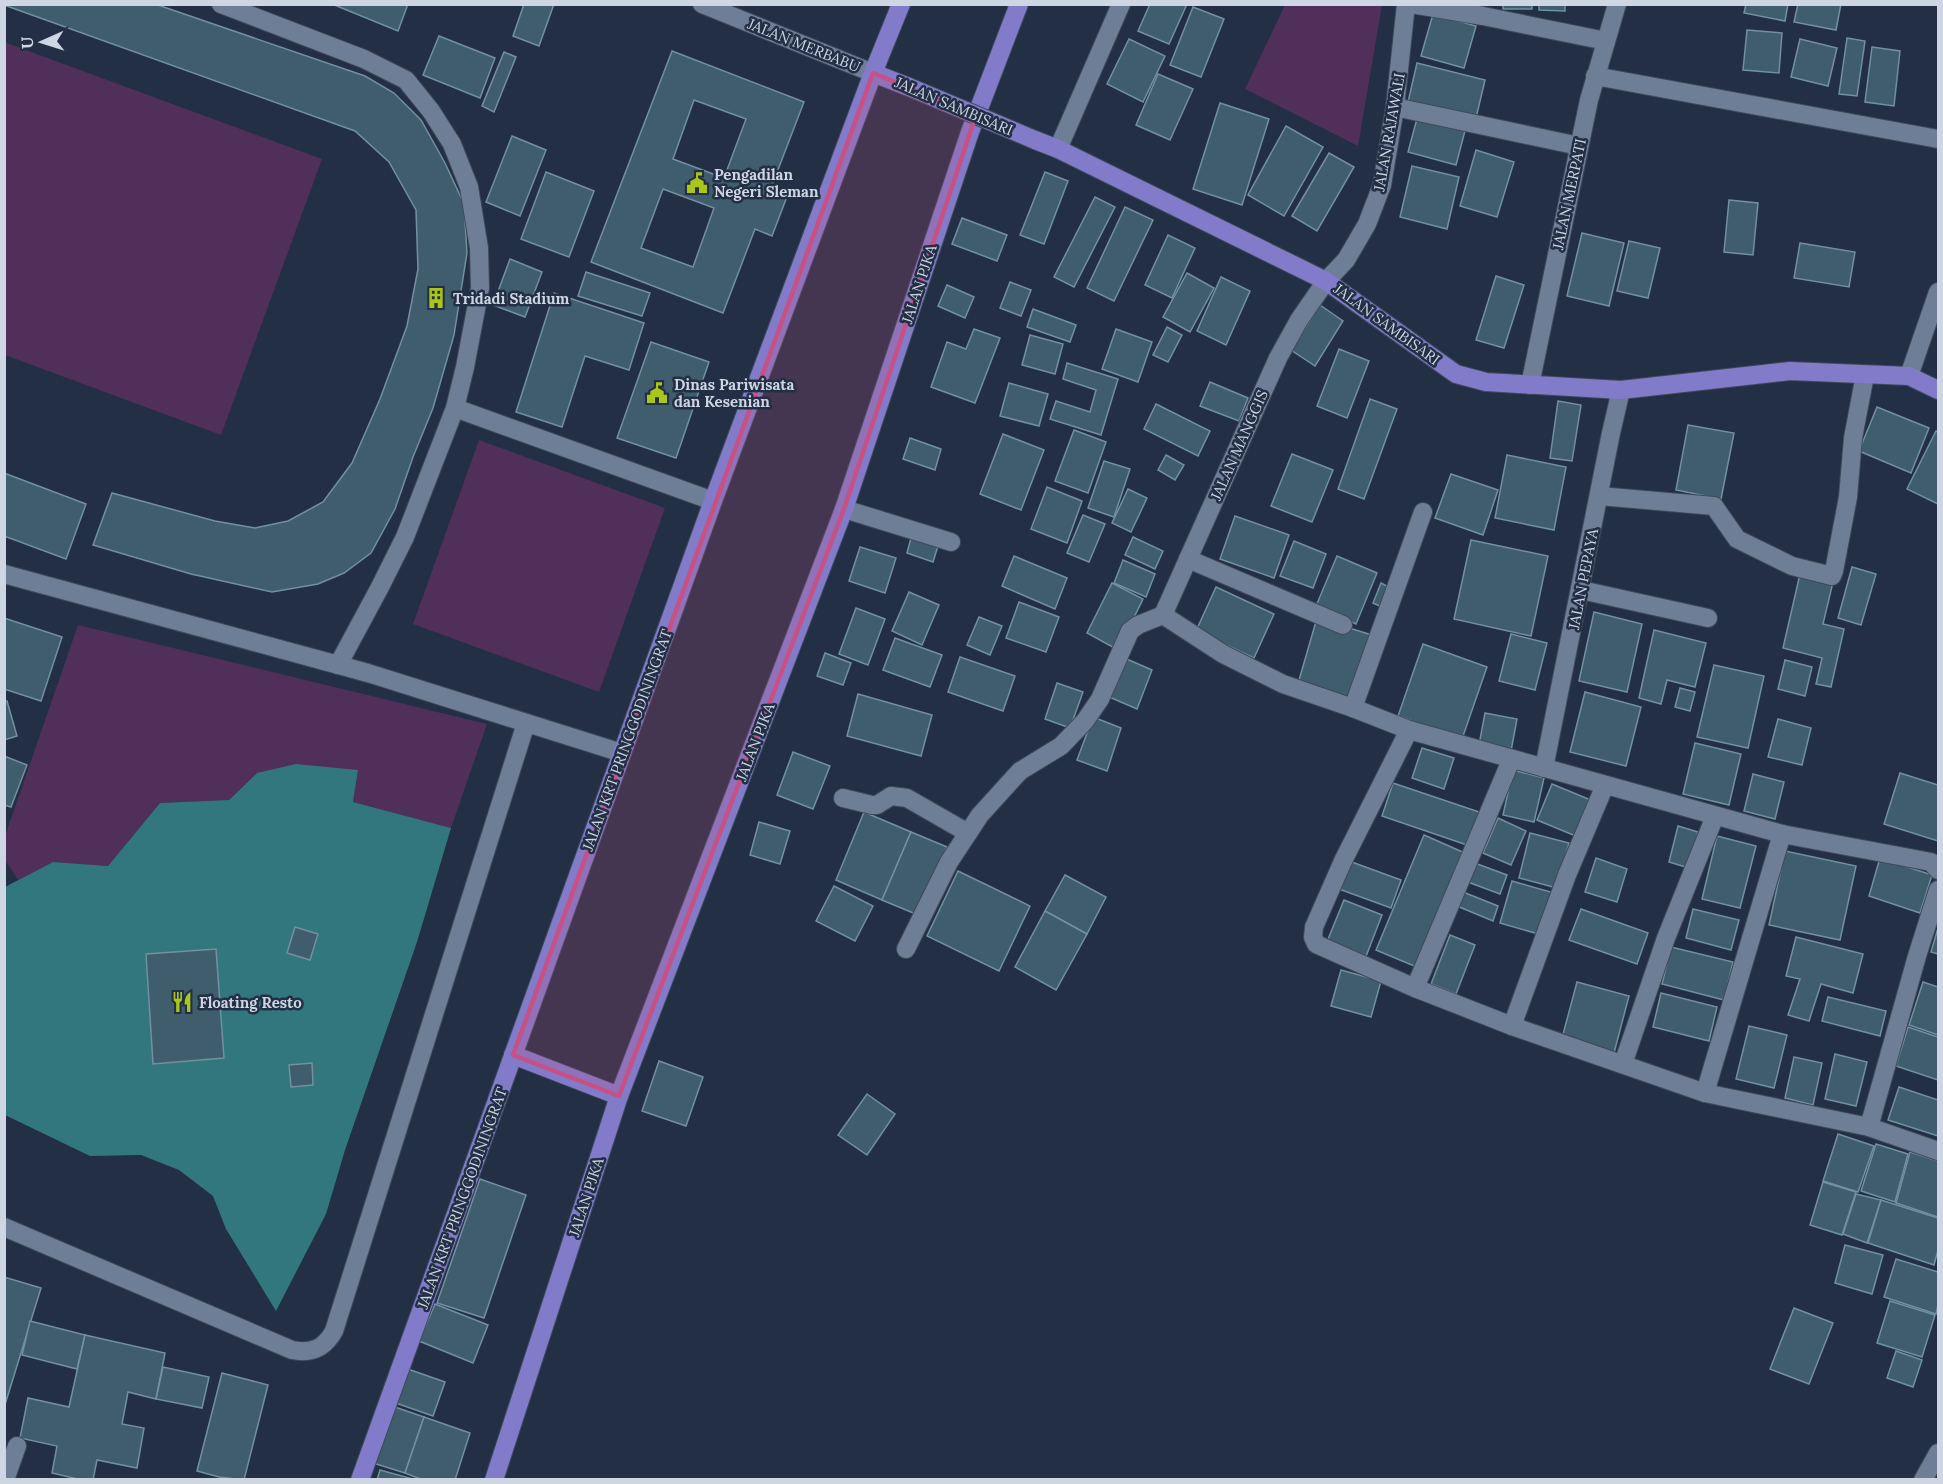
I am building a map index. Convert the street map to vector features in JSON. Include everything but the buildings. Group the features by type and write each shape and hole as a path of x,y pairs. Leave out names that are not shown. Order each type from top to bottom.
{"main road":[{"name":"JALAN KRT PRINGGODININGRAT","path":"360,1479 713,501 901,4"},
{"name":"JALAN PJKA","path":"494,1479 619,1096 844,509 970,132 1018,4"},
{"name":"JALAN SAMBISARI","path":"873,73 1058,150 1326,280 1456,374 1486,382 1621,390 1790,371 1909,376 1938,390"},
{"path":"513,1055 619,1096"}],"street":[{"path":"221,4 364,59 406,80 431,111 452,144 469,187 480,258 480,288 455,408 405,537 338,665"},
{"name":"JALAN MERBABU","path":"702,4 873,73"},
{"path":"1058,150 1121,4"},
{"name":"JALAN RAJAWALI","path":"1326,280 1346,260 1362,233 1383,185 1395,107 1406,4"},
{"path":"1411,4 1606,41"},
{"name":"JALAN MERPATI","path":"1530,385 1579,146 1595,76 1617,4"},
{"path":"1595,76 1938,139"},
{"path":"1395,107 1579,146"},
{"name":"JALAN MANGGIS","path":"1163,615 1278,358 1299,320 1326,280"},
{"path":"1909,376 1938,292"},
{"path":"1599,496 1714,506 1737,540 1792,566 1832,576 1848,497 1853,438 1865,375"},
{"name":"JALAN PEPAYA","path":"1544,768 1621,390"},
{"path":"455,408 713,501"},
{"path":"844,509 951,542"},
{"path":"1353,708 1423,512"},
{"path":"1188,559 1343,625"},
{"path":"4,574 338,665 622,753"},
{"path":"1581,590 1708,618"},
{"path":"906,949 949,862 980,815 1020,771 1061,746 1085,721 1100,699 1130,632 1138,625 1163,615 1223,654 1283,684 1409,730 1782,834 1931,862 1938,870"},
{"path":"4,1227 291,1350 304,1353 318,1350 328,1343 334,1331 526,723"},
{"path":"1409,730 1343,861 1314,927 1313,937 1316,944 1415,988 1512,1026 1705,1093 1869,1126 1938,1151"},
{"path":"1415,988 1511,760"},
{"path":"1512,1026 1567,875 1605,785"},
{"path":"843,798 877,805 885,798 899,796 907,798 968,833"},
{"path":"1623,1064 1666,938 1715,816"},
{"path":"1705,1093 1782,834"},
{"path":"1869,1126 1938,890"},
{"path":"5,1479 17,1446"},
{"path":"1923,1479 1938,1454"}],"highlighted area":[{"path":"873,73 976,115 844,509 619,1096 513,1055"}],"shaded area":[{"path":"1285,5 1382,5 1358,146 1245,89"},
{"path":"4,42 322,159 221,435 5,355"},
{"path":"479,440 665,508 599,692 413,624"},
{"path":"78,625 487,724 451,828 353,802 358,770 257,773 229,800 160,803 108,866 53,862 18,880 5,860 5,836"},
{"path":"296,764 358,770 353,802 451,828 417,942 345,1150 326,1214 276,1311 226,1229 213,1196 179,1170 141,1155 90,1156 5,1115 5,887 53,862 108,866 160,803 229,800 257,773"}],"place":[{"name":"Pengadilan Negeri Sleman","path":"697,183"},
{"name":"Tridadi Stadium","path":"436,298"},
{"name":"Dinas Pariwisata dan Kesenian","path":"657,393"},
{"name":"Floating Resto","path":"182,1002"}]}
